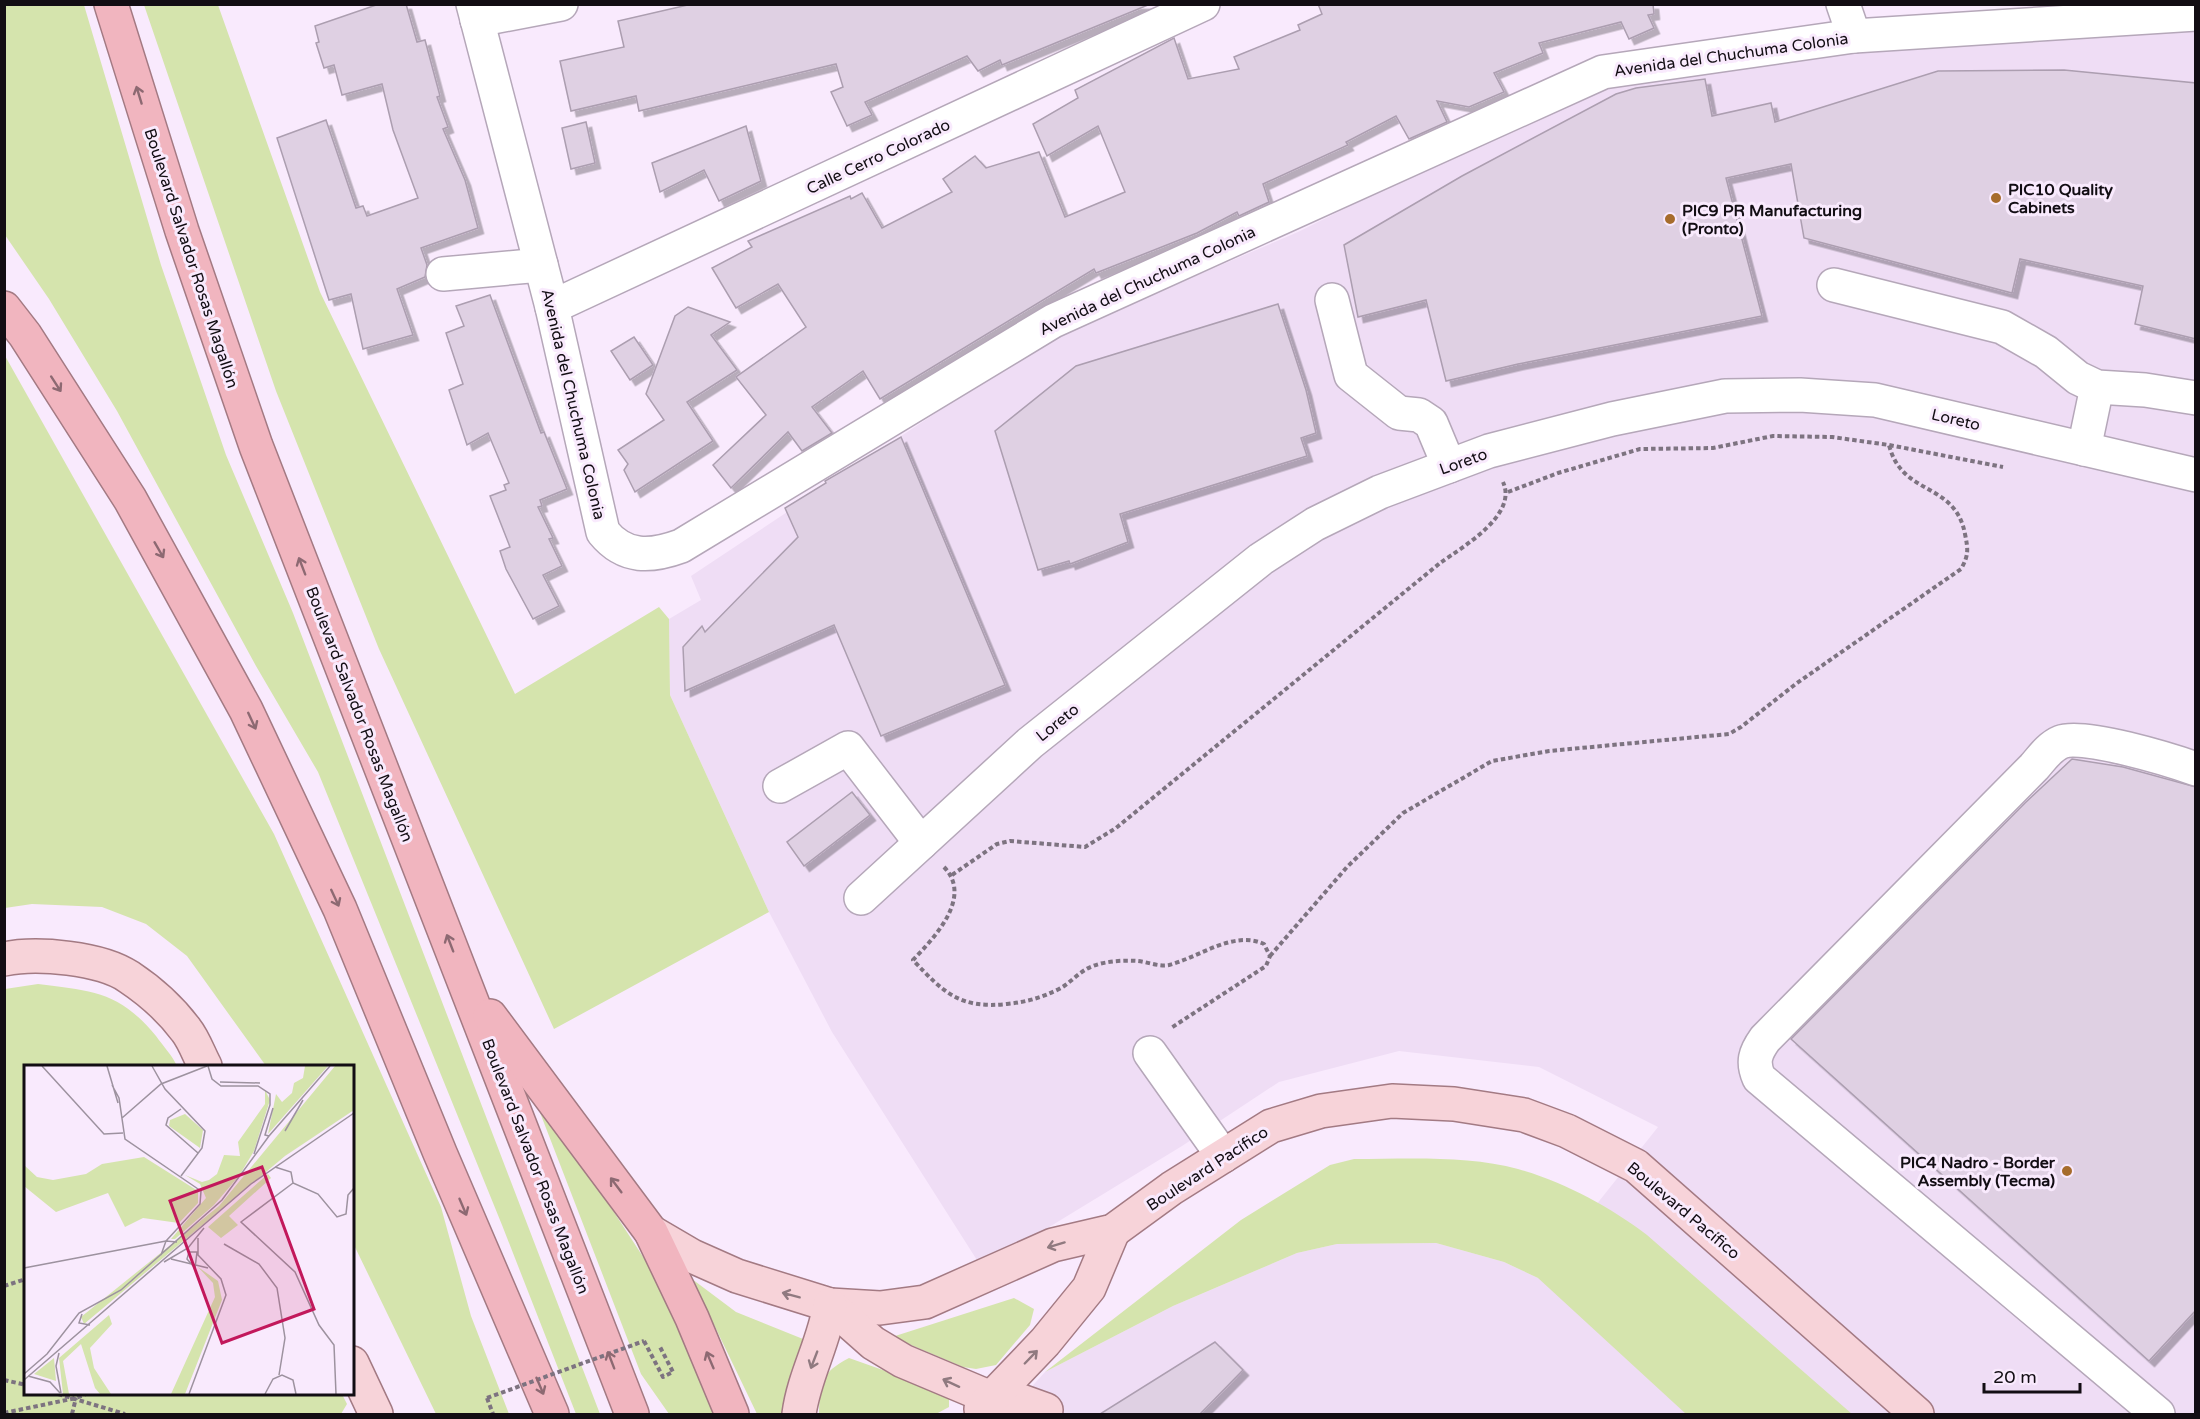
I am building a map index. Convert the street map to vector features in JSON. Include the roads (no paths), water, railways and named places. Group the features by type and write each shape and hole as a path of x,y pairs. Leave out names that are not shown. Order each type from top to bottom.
{"highway":[{"name":"Boulevard Salvador Rosas Magallón","path":"111,4 182,231 256,447 632,1414"},
{"path":"4,308 25,335 130,499 246,710 340,909 440,1153 552,1414"},
{"path":"466,984 651,1232 692,1317 732,1414"}],"main road":[{"path":"4,959 22,956 52,956 88,962 128,975 159,1000 187,1031 204,1065"},
{"name":"Boulevard Pacífico","path":"651,1232 692,1256 737,1276 830,1305 880,1308 925,1302 1053,1245 1113,1231 1172,1188 1271,1126 1321,1111 1392,1101 1454,1104 1535,1119 1567,1131 1636,1166 1917,1414"},
{"path":"983,1406 1045,1342 1089,1288 1113,1231"},
{"path":"830,1305 873,1343 983,1406 1022,1401 1046,1410 1038,1414"},
{"path":"799,1414 802,1391 826,1329 830,1305"},
{"path":"354,1367 376,1414"}],"street":[{"path":"475,12 561,4"},
{"name":"Calle Cerro Colorado","path":"552,306 1203,4"},
{"path":"1843,4 1854,36"},
{"name":"Avenida del Chuchuma Colonia","path":"475,12 552,306 603,532 611,542 626,551 641,555 661,553 681,546 1053,321 1603,72 1854,36 2043,14 2196,14"},
{"path":"443,274 541,265"},
{"path":"1834,285 2002,327 2046,352 2078,378 2097,387 2145,390 2196,398"},
{"path":"1332,300 1351,375 1399,413 1419,415 1431,423 1449,466"},
{"path":"2084,449 2097,387"},
{"name":"Loreto","path":"861,898 1030,743 1261,559 1315,524 1380,492 1489,451 1612,419 1725,396 1800,395 1875,400 2196,475"},
{"path":"2158,1414 1759,1078 1754,1067 1755,1058 1765,1039 2049,750 2062,741 2079,740 2169,760 2196,769"},
{"path":"780,786 848,748 921,843"},
{"path":"1150,1053 1223,1156"}],"place":[{"name":"PIC10 Quality Cabinets","path":"1996,198"},
{"name":"PIC9 PR Manufacturing (Pronto)","path":"1670,219"},
{"name":"PIC4 Nadro - Border Assembly (Tecma)","path":"2067,1171"}]}
